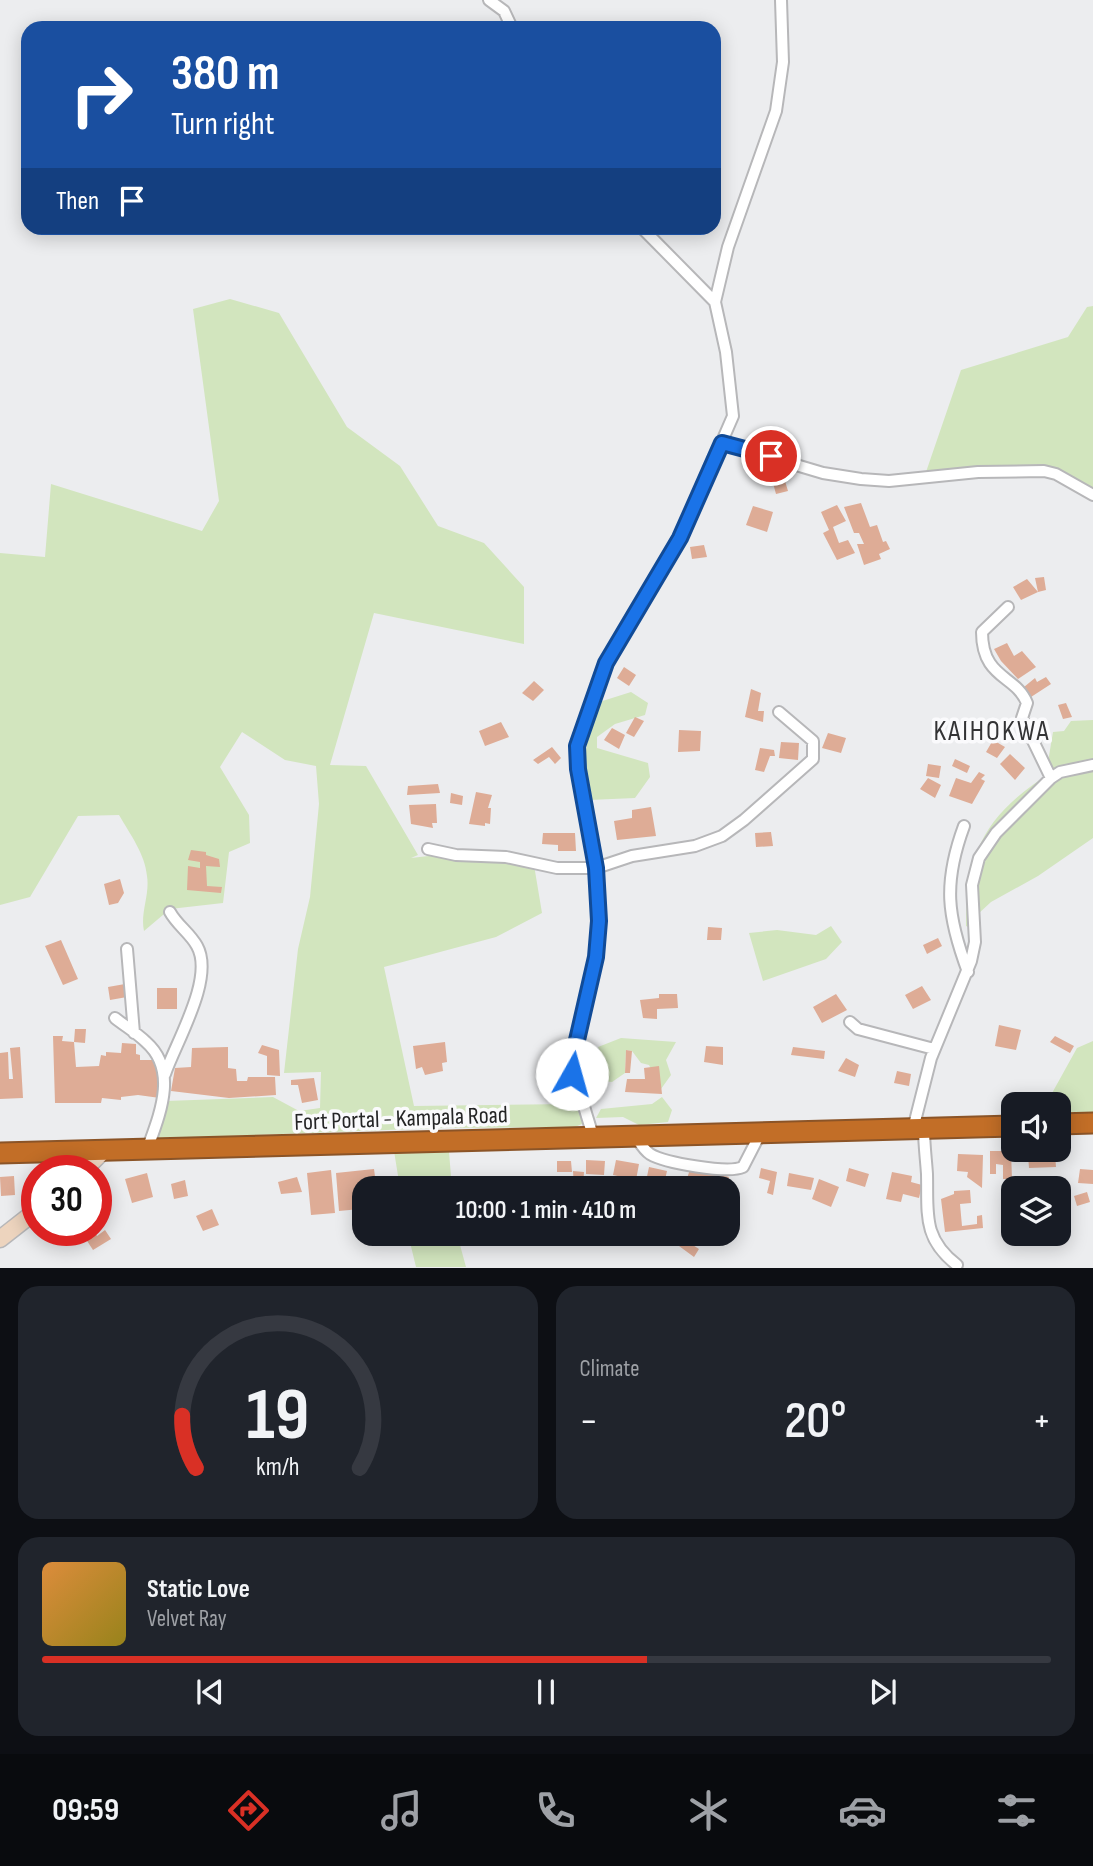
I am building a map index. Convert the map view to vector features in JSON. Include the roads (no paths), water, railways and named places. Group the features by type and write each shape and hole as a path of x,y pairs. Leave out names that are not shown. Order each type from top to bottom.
{"highway":[{"path":"1071,1124 1093,1123"},
{"name":"Fort Portal - Kampala Road","path":"0,1153 1001,1126"}],"street":[{"path":"489,0 503,11 508,21"},
{"path":"593,1136 572,1067 597,946 599,904 596,868 578,769 577,746 606,663 680,538 733,416 726,352 715,302 728,247 776,111 783,62 781,0"},
{"path":"649,235 715,302"},
{"path":"722,443 823,473 861,479 889,481 978,472 1044,471 1056,474 1093,495"},
{"path":"1008,607 982,632 982,645 994,671 1024,694 1027,703 1022,719 1051,778"},
{"path":"428,849 456,855 506,857 557,868 596,868 632,856 695,846 722,836 759,808 788,778 813,759 813,741 779,712"},
{"path":"957,1265 943,1254 932,1237 928,1220 919,1129 920,1093 934,1049 968,972 975,942 972,885 979,858 996,833 1051,778 1070,769 1093,765"},
{"path":"964,826 948,890 950,915 968,972"},
{"path":"146,1150 160,1112 165,1074 196,997 202,969 196,944 170,912"},
{"path":"127,949 134,1033"},
{"path":"115,1018 155,1052 165,1074"},
{"path":"850,1022 858,1029 934,1049"},
{"path":"636,1137 645,1149 656,1157 730,1171 743,1167 761,1132"},
{"path":"99,1155 104,1150"},
{"path":"0,1239 21,1223"}],"district":[{"name":"KAIHOKWA","path":"992,730"}]}
